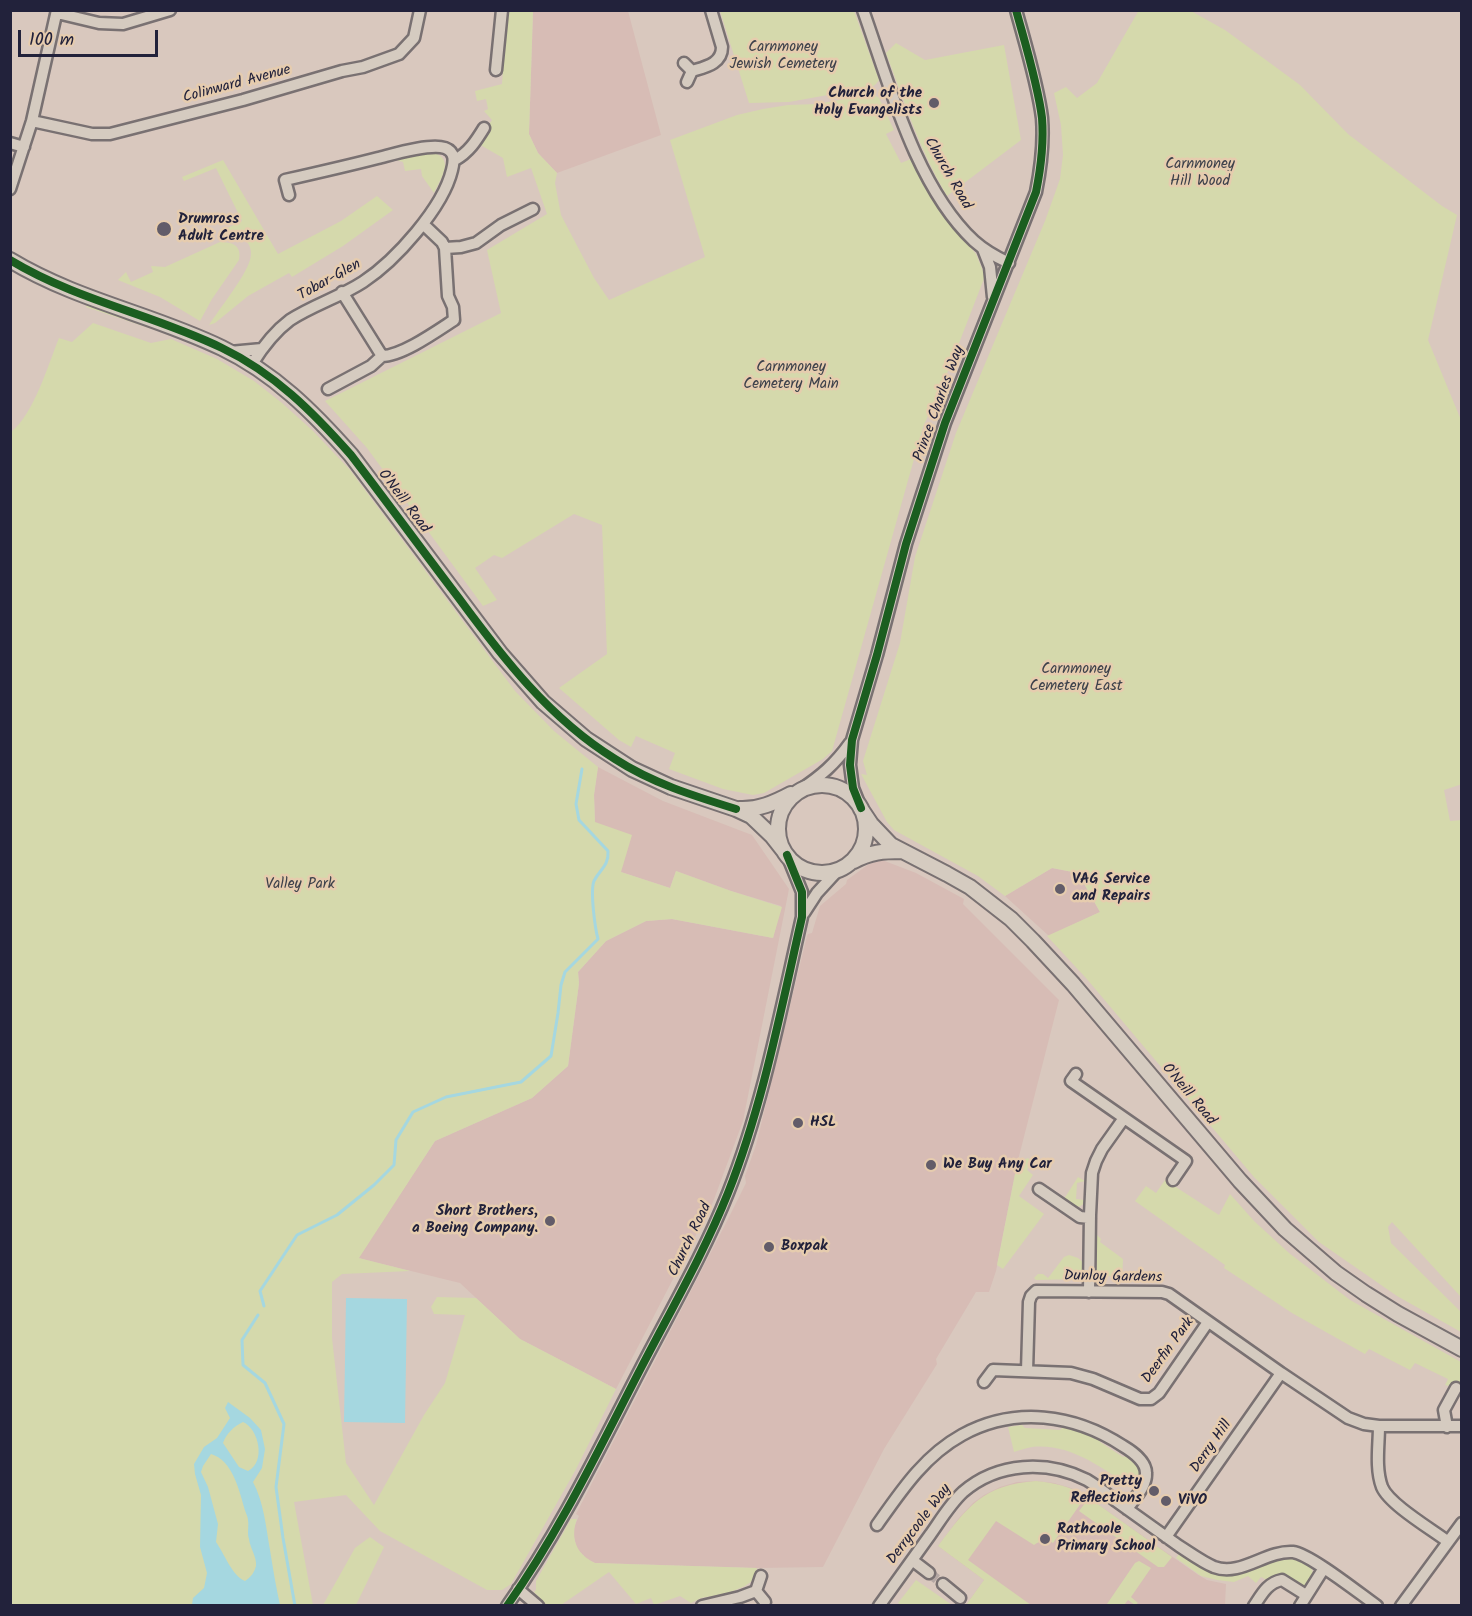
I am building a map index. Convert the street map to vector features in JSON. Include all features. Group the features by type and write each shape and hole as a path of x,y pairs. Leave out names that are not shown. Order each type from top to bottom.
{"main road":[{"name":"O'Neill Road","path":"10,260 64,288 196,336 252,364 289,391 338,441 377,489 500,653 543,702 586,740 632,769 679,790 751,816 772,836 785,853"},
{"path":"819,784 839,788 855,800 861,809 866,829 865,838 861,848 844,866 830,872 811,871 802,868 785,853 779,842 778,822 784,804 799,791 819,784"},
{"name":"O'Neill Road","path":"736,809 758,808 799,791"},
{"name":"O'Neill Road","path":"861,809 871,824 891,845 970,887 1033,941 1073,984 1240,1181 1307,1249 1366,1294 1461,1349"},
{"name":"O'Neill Road","path":"844,866 868,854 881,851 901,851"}],"street":[{"path":"10,189 32,121 57,12 99,23 123,24 170,10"},
{"name":"Colinward Avenue","path":"32,121 92,134 110,134 363,67 399,54 414,38 420,10"},
{"path":"496,70 502,10"},
{"path":"687,82 688,67 711,65 720,58 722,53 711,10"},
{"name":"Church Road","path":"862,10 918,159 944,204 983,249 1009,263"},
{"name":"Prince Charles Way","path":"861,809 850,765 852,740 920,497 945,423 1036,192 1041,167 1042,118 1016,10"},
{"name":"Tobar-Glen","path":"252,364 278,330 290,320 361,283 384,267 403,248 431,213 450,179 455,160 473,145 484,128"},
{"path":"10,143 24,147"},
{"path":"289,195 285,180 402,152 443,147 451,151 455,160"},
{"path":"445,248 476,243 501,225 533,209"},
{"path":"328,389 371,366 382,356 391,356 454,320 453,307 448,296 445,248 442,242 423,224"},
{"path":"983,249 990,267 993,301"},
{"path":"342,292 382,356"},
{"path":"230,352 262,349"},
{"name":"Prince Charles Way","path":"799,791 823,774 840,758 852,740"},
{"name":"Church Road","path":"507,1605 554,1533 584,1479 699,1256 728,1193 757,1105 802,916 802,892 785,853"},
{"name":"Church Road","path":"802,916 817,893 844,866"},
{"path":"1076,1074 1071,1081 1186,1161 1173,1180"},
{"path":"1089,1292 1092,1173 1102,1149 1124,1118"},
{"path":"1039,1189 1080,1216 1090,1218"},
{"name":"Dunloy Gardens","path":"1027,1371 1029,1302 1036,1291 1162,1292 1169,1294 1348,1418 1364,1424 1379,1426 1461,1426"},
{"name":"Deerfin Park","path":"984,1382 993,1370 1071,1373 1140,1399 1151,1399 1159,1393 1208,1322"},
{"name":"Derry Hill","path":"1166,1537 1281,1373"},
{"path":"1447,1427 1444,1410 1457,1394"},
{"path":"878,1518 918,1469 933,1455 962,1435 1004,1420 1051,1417 1091,1428 1132,1451 1143,1462 1146,1472 1145,1484 1127,1509"},
{"path":"1379,1426 1379,1471 1383,1488 1392,1500 1447,1541"},
{"name":"Derrycoole Way","path":"879,1605 949,1508 964,1492 987,1477 1015,1468 1034,1466 1053,1468 1089,1481 1166,1537 1215,1568 1225,1570 1272,1555 1292,1552 1301,1554 1377,1605"},
{"path":"1401,1605 1461,1523"},
{"path":"912,1560 929,1573"},
{"path":"1300,1605 1324,1568"},
{"path":"756,1591 761,1576"},
{"path":"1254,1605 1271,1583 1282,1580 1306,1595"},
{"path":"943,1584 960,1598"},
{"path":"519,1589 538,1605"},
{"path":"756,1591 765,1602"},
{"path":"702,1605 756,1591"}],"shaded area":[{"path":"533,11 628,11 661,135 557,173 538,153 529,134"},
{"path":"598,767 663,801 752,835 789,889 743,1121 713,1202 616,1389 520,1339 460,1283 358,1258 435,1141 532,1098 568,1066 579,983 578,972 606,941 646,921 672,919 773,938 781,906 676,871 670,888 621,872 595,822 594,795"},
{"path":"882,860 916,873 964,899 963,904 1059,1000 1017,1164 996,1271 989,1292 976,1292 936,1359 937,1364 884,1449 823,1567 757,1568 595,1563 577,1549 573,1533 579,1516 576,1514 746,1183 745,1176 756,1145 807,936 812,933 820,906 846,884 847,880 869,864"},
{"path":"1052,868 1078,873 1100,912 1049,936 1005,896"},
{"name":"Rathcoole Primary School","path":"1017,1482 1054,1483 1083,1494 1197,1574 1207,1580 1226,1584 1225,1605 966,1605 984,1580 938,1546 959,1518 984,1495"}],"green space":[{"path":"1139,10 1191,11 1225,30 1300,85 1348,134 1457,215 1428,340 1461,420 1462,784 1444,790 1450,821 1462,820 1461,1297 1392,1222 1388,1227 1391,1243 1461,1312 1461,1332 1397,1296 1319,1242 1254,1177 1086,978 1047,936 1100,912 1078,873 1052,868 1005,896 978,876 894,830 887,822 861,774 867,775 863,761 900,643 915,557 956,433 1045,221 1060,179 1063,155 1061,125 1054,93 1066,87 1077,98 1097,83"},
{"name":"Carnmoney Cemetery Main","path":"507,11 533,11 529,134 538,153 557,173 555,183 561,215 594,278 609,300 705,257 670,140 737,115 763,109 817,104 873,94 879,98 894,130 886,134 901,163 911,159 939,209 976,254 985,276 949,369 923,427 832,751 823,759 764,793 753,795 723,789 669,769 675,753 636,736 631,747 619,740 559,688 607,654 602,525 574,514 502,558 494,555 475,568 497,600 483,606 367,448 325,401 501,313 487,250 547,214 531,168 507,177 503,158 477,143 492,120 484,111 488,109 486,99 477,101 475,91 502,84"},
{"name":"Carnmoney Jewish Cemetery","path":"720,11 854,11 879,80 872,87 789,102 749,103"},
{"path":"896,43 925,60 1004,45 1021,140 947,196 921,144 886,53"},
{"path":"429,152 438,154 445,163 443,174 434,193 422,176 421,169 405,171 403,162 393,159"},
{"path":"223,160 278,254 341,221 377,196 393,210 343,246 292,277 289,273 248,296 215,323 209,325 247,267 250,260 250,247 238,235 221,231 242,221 216,168 184,181 182,177"},
{"path":"220,242 229,243 238,248 239,260 200,321 160,297 118,280 126,272 131,282 153,272 151,266 165,267"},
{"path":"87,305 153,326 155,330 86,307"},
{"name":"Valley Park","path":"93,323 151,343 171,339 217,359 254,381 313,431 350,470 515,691 554,731 598,767 594,795 595,822 632,835 621,872 670,888 676,871 782,907 773,938 672,919 646,921 606,941 578,972 579,983 568,1066 532,1098 435,1141 359,1258 410,1271 342,1274 332,1282 332,1338 346,1463 374,1505 424,1415 445,1383 465,1315 434,1314 431,1307 437,1297 476,1298 520,1339 616,1389 575,1471 511,1584 502,1590 487,1590 380,1531 346,1495 294,1502 313,1605 11,1606 11,432 27,414 59,338 72,342"},
{"path":"1028,1158 1032,1161 1027,1170 1033,1175 1019,1196 1044,1214 1003,1269 997,1265 1017,1164"},
{"path":"1078,1177 1085,1181 1077,1183 1076,1199 1084,1200 1084,1202 1075,1207 1064,1199"},
{"path":"1165,1180 1219,1215 1230,1194 1254,1221 1289,1253 1350,1300 1461,1362 1461,1386 1445,1385 1448,1379 1415,1363 1410,1370 1369,1349 1365,1354 1292,1313 1224,1268 1225,1265 1135,1201 1146,1186 1156,1193"},
{"path":"1097,1235 1101,1239 1100,1242 1123,1259 1122,1281 1118,1281 1117,1276 1101,1276 1100,1280 1096,1280"},
{"path":"1069,1255 1084,1263 1083,1279 1036,1280 1034,1278 1038,1274 1043,1274 1048,1278 1064,1257"},
{"path":"1022,1425 1025,1428 1060,1430 1063,1427 1099,1438 1100,1442 1123,1457 1126,1456 1134,1464 1140,1473 1139,1480 1131,1487 1085,1458 1059,1449 1032,1447 1014,1452 1008,1427"},
{"path":"1036,1481 1062,1486 1086,1496 1053,1543 1044,1541 1034,1545 996,1521 968,1560 1031,1605 966,1605 984,1580 938,1546 978,1500 1003,1487"},
{"path":"1089,1498 1172,1557 1164,1567 1158,1567 1079,1511"},
{"path":"571,1519 577,1519 574,1533 576,1545 583,1555 595,1563 757,1568 752,1581 745,1586 691,1603 680,1596 654,1605 651,1598 636,1604 609,1572 561,1605 547,1605 534,1592 536,1581"},
{"path":"370,1537 384,1547 356,1605 323,1605 355,1548"},
{"path":"1183,1553 1204,1568 1222,1574 1238,1574 1281,1558 1306,1562 1313,1573 1303,1588 1269,1581 1261,1577 1256,1583 1248,1576 1234,1582 1217,1580 1201,1576 1176,1558"},
{"path":"1139,1561 1151,1568 1131,1597 1138,1603 1135,1605 1128,1600 1124,1605 1107,1604 1135,1563"},
{"path":"916,1580 952,1605 904,1606 898,1603"}],"water":[{"path":"346,1298 407,1299 405,1423 344,1422"},
{"path":"228,1402 250,1418 261,1430 265,1449 262,1468 253,1482 264,1515 280,1605 192,1605 193,1598 204,1588 207,1573 200,1547 201,1495 194,1464 204,1447 217,1438 230,1418 225,1408","holes":["243,1422 253,1431 259,1453 254,1467 248,1471 239,1467 223,1443 226,1436","211,1454 224,1462 234,1476 248,1517 248,1537 256,1566 252,1575 245,1581 232,1569 216,1542 218,1524 208,1487 201,1472"]}],"waterway":[{"path":"264,1306 260,1291 297,1235 337,1215 374,1185 394,1165 396,1140 413,1112 446,1097 521,1082 551,1056 561,985 565,972 598,939 593,910 593,886 608,856 608,851 579,820 576,804 582,769"},
{"path":"258,1315 242,1340 243,1365 265,1383 284,1424 276,1487 295,1606"}],"tunnel":[{"path":"929,1573 943,1584"}],"cycle path":[{"path":"861,808 853,788 850,765 852,740 906,544 945,423 1036,192 1042,155 1042,118 1016,10"},
{"path":"10,260 62,286 196,336 259,369 307,409 351,455 492,642 548,706 591,743 629,768 674,788 736,809"},
{"path":"507,1606 544,1549 578,1489 698,1259 728,1193 761,1091 802,917 802,892 787,855"}],"place":[{"name":"Church of the Holy Evangelists","path":"934,103"},
{"name":"Drumross Adult Centre","path":"164,229"},
{"name":"VAG Service and Repairs","path":"1060,889"},
{"name":"HSL","path":"798,1123"},
{"name":"We Buy Any Car","path":"931,1165"},
{"name":"Short Brothers, a Boeing Company.","path":"550,1221"},
{"name":"Boxpak","path":"769,1247"},
{"name":"Pretty Reflections","path":"1154,1491"},
{"name":"ViVO","path":"1166,1501"},
{"name":"Rathcoole Primary School","path":"1045,1539"}],"park label":[{"name":"Carnmoney Hill Wood","path":"1200,174"},
{"name":"Carnmoney Cemetery East","path":"1076,678"}]}
